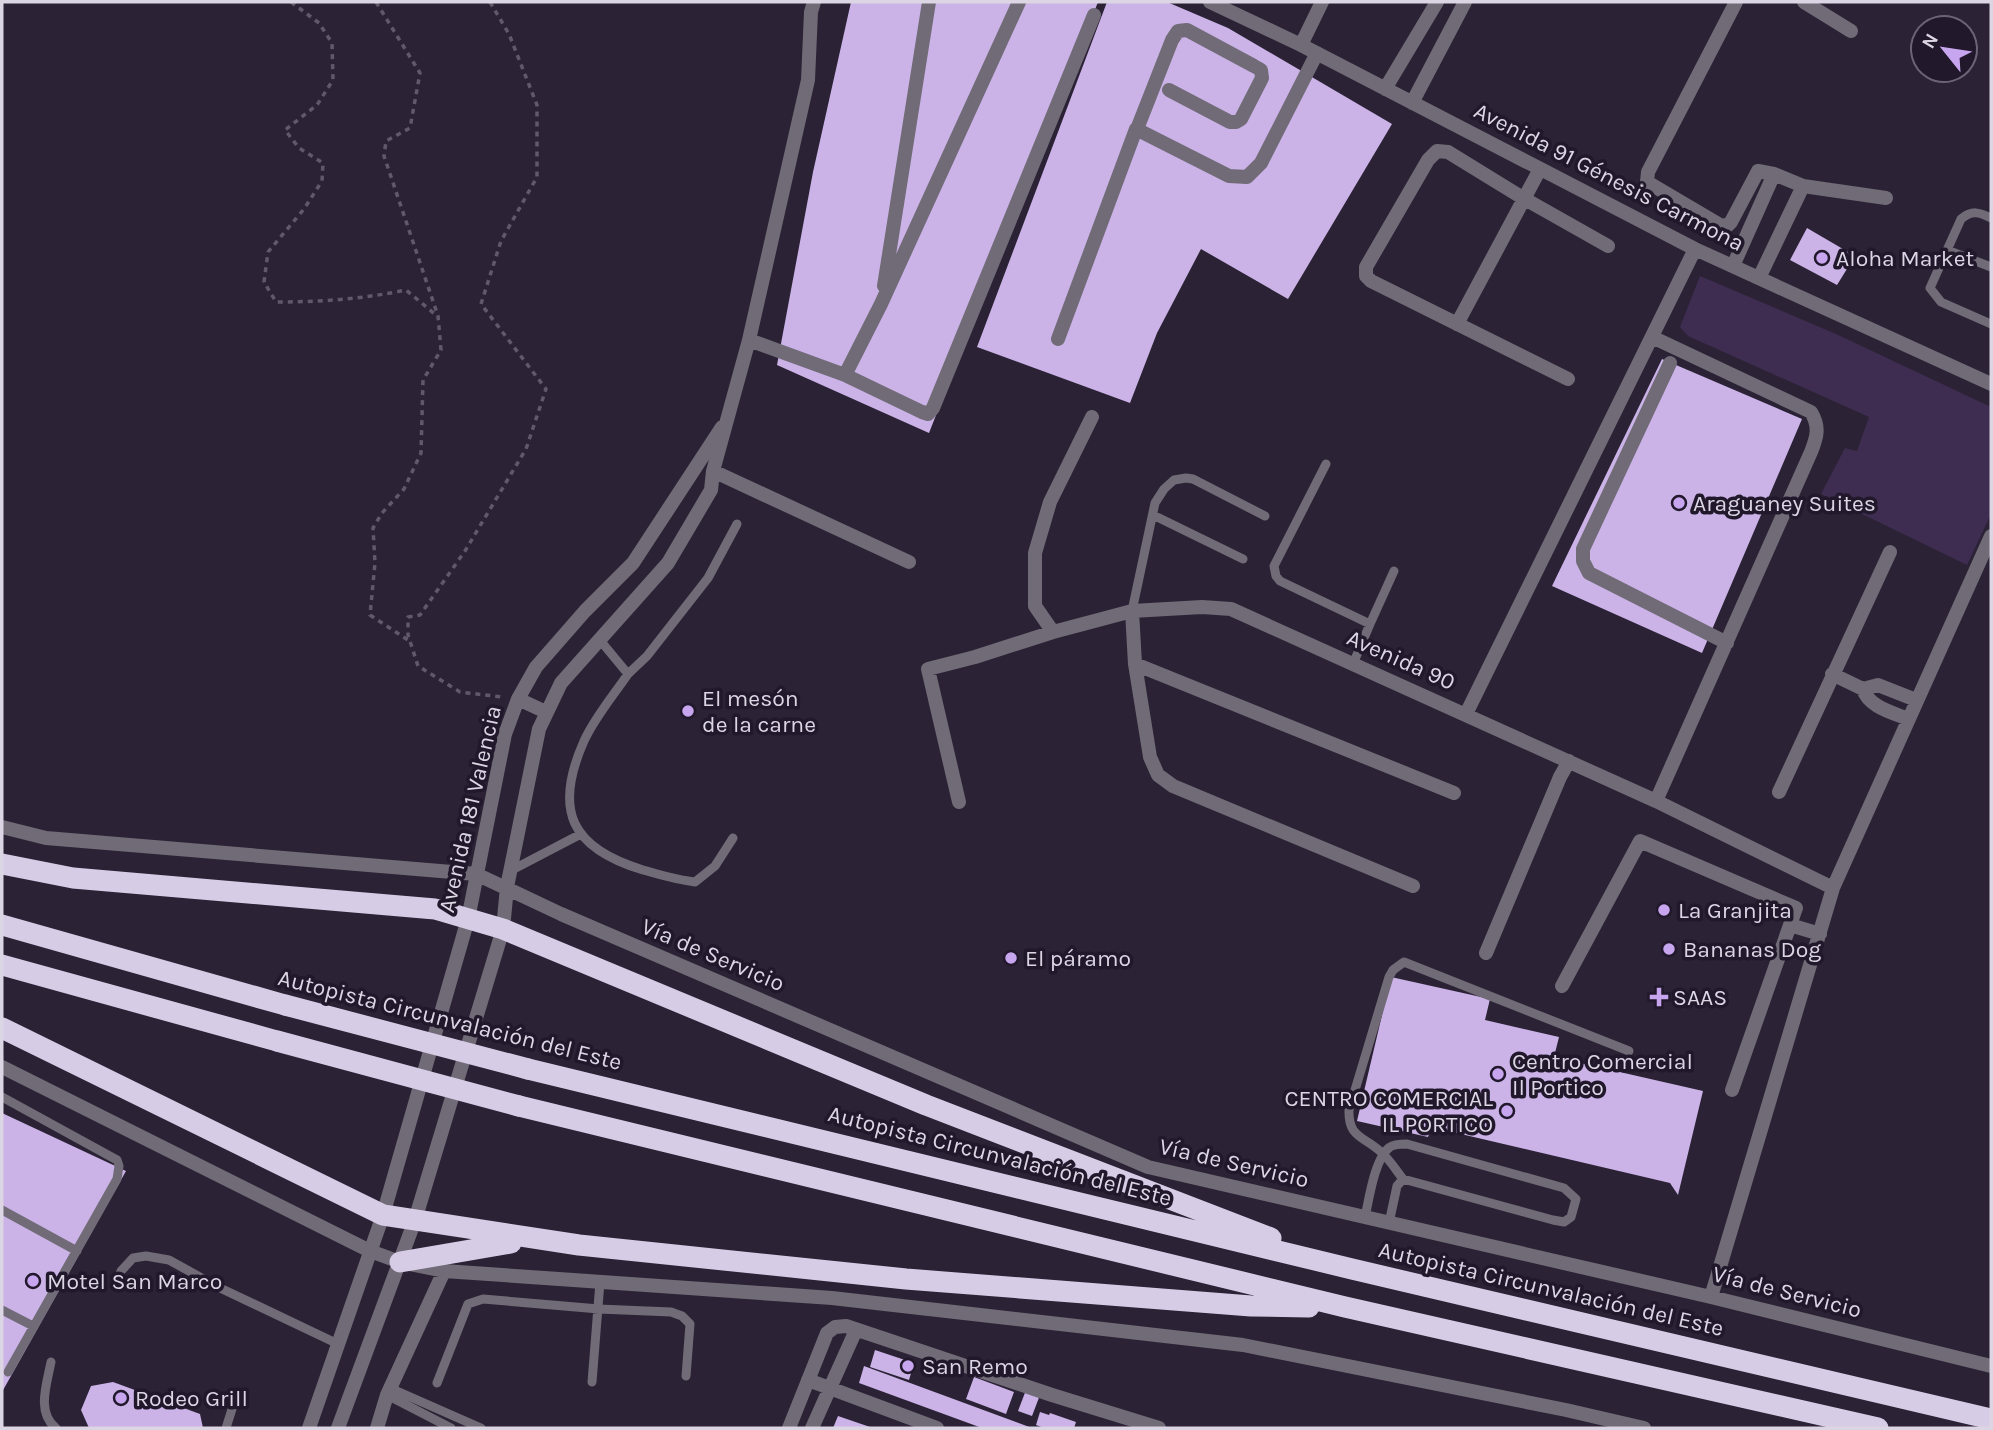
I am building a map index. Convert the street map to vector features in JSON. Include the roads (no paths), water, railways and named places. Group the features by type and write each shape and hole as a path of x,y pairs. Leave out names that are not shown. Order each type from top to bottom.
{"highway":[{"path":"2,864 73,878 435,909 503,929 926,1105 1352,1269"},
{"name":"Autopista Circunvalación del Este","path":"2,925 285,1005 528,1069 1352,1269 1991,1419"},
{"path":"2,965 519,1106 1345,1307 1878,1428"},
{"path":"2,1028 383,1215 579,1245 906,1279 1251,1306 1345,1307"},
{"path":"400,1262 538,1239"}],"street":[{"path":"338,1428 415,1220 503,929 510,871 539,729 545,712 561,683 668,563 710,490 726,420 749,340 808,80 811,12 814,2"},
{"path":"881,304 929,2"},
{"path":"845,375 881,304 1019,2"},
{"name":"Avenida 91 Génesis Carmona","path":"1210,2 1317,53 1695,249 1991,384"},
{"path":"1301,45 1322,2"},
{"path":"1385,89 1437,2"},
{"path":"1412,103 1465,2"},
{"path":"1736,2 1648,172 1647,181 1727,226 1758,171 1774,174 1803,186 1886,198"},
{"path":"1804,2 1851,31"},
{"path":"749,340 845,375 928,414 933,408 1094,15"},
{"path":"1137,129 1178,31 1187,30 1261,70 1262,78 1241,119 1236,122 1230,122 1169,90"},
{"path":"1058,339 1136,129 1229,176 1247,177 1261,163 1317,53"},
{"path":"1568,379 1371,281 1366,276 1367,267 1428,160 1437,151 1448,152 1608,246"},
{"path":"1457,324 1540,169"},
{"path":"1733,266 1774,174"},
{"path":"1759,278 1803,186"},
{"path":"1466,714 1695,249"},
{"path":"1653,337 1811,412 1817,421 1818,433 1656,801"},
{"path":"1670,363 1583,549 1583,561 1589,573 1727,643"},
{"path":"1053,632 1035,606 1035,553 1049,502 1092,416"},
{"name":"Avenida 181 Valencia","path":"309,1428 383,1215 468,919 505,734 518,699 536,667 585,611 633,563 726,420"},
{"path":"713,471 909,562"},
{"path":"1711,1297 1833,888 1991,536"},
{"path":"1779,792 1890,552"},
{"name":"Avenida 90","path":"958,803 928,669 1132,611 1202,607 1231,609 1656,801 1833,888"},
{"path":"1132,611 1135,664 1150,757 1158,775 1173,786 1413,886"},
{"path":"1135,664 1454,793"},
{"path":"1832,674 1863,688 1878,685 1916,700"},
{"path":"1863,688 1866,698 1872,703 1908,719"},
{"path":"518,699 545,712"},
{"path":"1486,953 1569,761"},
{"name":"Vía de Servicio","path":"2,827 46,838 476,874 574,920 1148,1167 1711,1297 1991,1366"},
{"path":"1562,986 1640,841 1796,908 1732,1090"},
{"path":"1790,925 1820,934"},
{"path":"2,1068 370,1251 400,1262 444,1270 832,1298 1243,1345 1643,1428"},
{"path":"377,1428 388,1392 444,1270"},
{"path":"789,1428 827,1333 835,1327 846,1326 1159,1428"},
{"path":"813,1428 856,1329"},
{"path":"808,1380 937,1428"}],"lane":[{"path":"1991,218 1978,212 1967,214 1961,219 1930,288 1941,302 1991,324"},
{"path":"1947,250 1991,267"},
{"path":"1326,464 1274,566 1276,576 1280,581 1370,624"},
{"path":"1132,611 1155,503 1174,480 1192,479 1265,516"},
{"path":"1153,515 1243,559"},
{"path":"733,838 715,866 695,882 680,881 602,854 579,835 570,811 572,780 579,755 593,724 628,674 646,656 708,578 737,524"},
{"path":"1353,664 1394,571"},
{"path":"600,639 628,674"},
{"path":"510,871 579,835"},
{"path":"1365,1217 1383,1154 1392,1145 1407,1143 1564,1188 1576,1199 1571,1217 1564,1222 1403,1179 1383,1154 1357,1135 1349,1125 1349,1110 1389,977 1393,970 1404,962 1629,1051"},
{"path":"2,1097 117,1160 119,1166 117,1179 8,1372"},
{"path":"1389,1223 1397,1186 1403,1179"},
{"path":"2,1210 77,1251"},
{"path":"117,1287 121,1271 133,1258 146,1256 169,1260 218,1287 338,1344"},
{"path":"592,1382 600,1282"},
{"path":"437,1383 468,1304 483,1299 671,1312 682,1316 690,1324 686,1376"},
{"path":"2,1310 33,1326"},
{"path":"51,1362 44,1402 48,1422 56,1428"},
{"path":"388,1392 451,1428"},
{"path":"388,1392 481,1428"},
{"path":"226,1428 233,1406"}],"place":[{"name":"Aloha Market","path":"1822,258"},
{"name":"Araguaney Suites","path":"1679,503"},
{"name":"El mesón de la carne","path":"688,711"},
{"name":"La Granjita","path":"1664,910"},
{"name":"Bananas Dog","path":"1669,949"},
{"name":"El páramo","path":"1011,958"},
{"name":"SAAS","path":"1659,997"},
{"name":"Centro Comercial Il Portico","path":"1498,1074"},
{"name":"CENTRO COMERCIAL IL PORTICO","path":"1507,1111"},
{"name":"Motel San Marco","path":"33,1281"},
{"name":"San Remo","path":"908,1366"},
{"name":"Rodeo Grill","path":"121,1398"}]}
